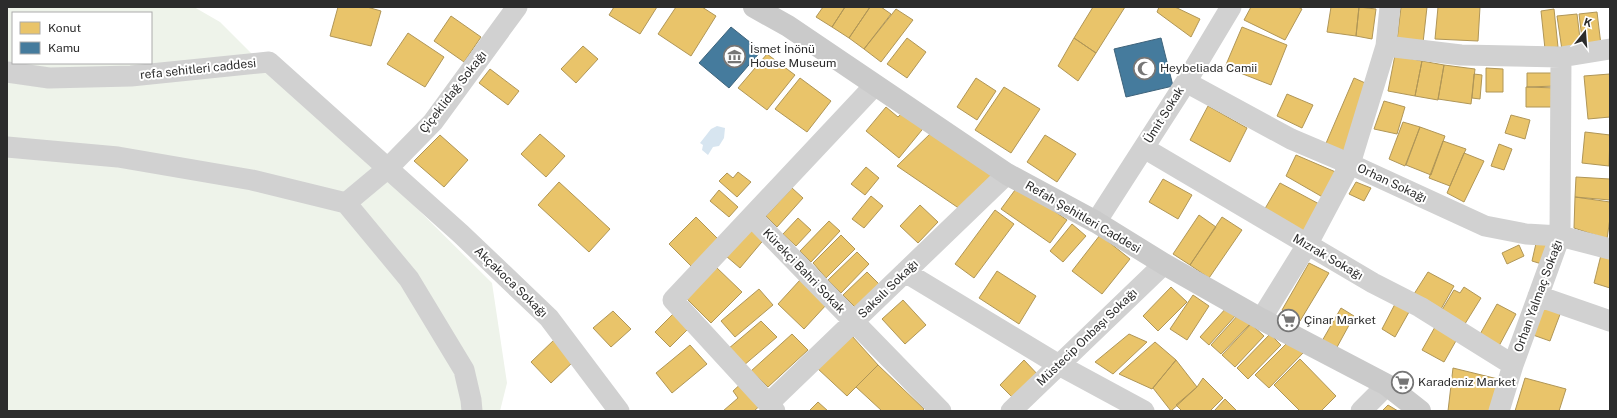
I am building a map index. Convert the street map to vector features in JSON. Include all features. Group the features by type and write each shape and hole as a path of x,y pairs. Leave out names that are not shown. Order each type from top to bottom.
{"street":[{"name":"Çiçeklidağ Sokağı","path":"346,203 388,168 433,122 517,7"},
{"name":"Refah Şehitleri Caddesi","path":"754,7 788,26 1007,174 1096,222 1164,264 1261,319 1388,385 1420,411"},
{"name":"Ümit Sokak","path":"1096,222 1186,82 1231,7"},
{"path":"1261,319 1307,244 1350,164 1386,46 1390,7"},
{"path":"1386,46 1461,55 1561,57 1610,49"},
{"name":"Orhan Yalmaç Sokağı","path":"1499,411 1513,365 1560,236 1561,57"},
{"name":"Akçakoca Sokağı","path":"269,62 461,234 549,318 619,411"},
{"name":"refa sehitleri caddesi","path":"7,72 49,78 131,76 269,62"},
{"name":"Orhan Sokağı","path":"1186,82 1291,139 1350,164 1485,226 1526,234 1560,236 1610,249"},
{"path":"772,407 673,300 876,85"},
{"path":"7,147 118,157 252,180 346,203 409,279 464,370 472,411"},
{"name":"Mızrak Sokağı","path":"1144,148 1373,283 1420,308 1513,365"},
{"name":"Saksılı Sokağı","path":"772,407 853,322 1007,174"},
{"name":"Kürekçi Bahri Sokak","path":"752,217 941,411"},
{"name":"Müstecip Onbaşı Sokağı","path":"1011,411 1164,264"},
{"path":"905,272 1059,365 1144,411"},
{"path":"1538,296 1610,321"},
{"path":"1361,411 1388,385"}],"shaded area":[{"path":"7,7 194,7 220,22 272,74 352,144 492,283 507,383 500,411 7,411"},
{"path":"717,126 725,128 724,138 719,146 713,147 708,155 702,150 703,145 700,143 711,129"}],"building: Konut":[{"path":"338,7 367,7 381,11 371,46 330,36"},
{"path":"614,7 657,7 640,34 609,15"},
{"path":"676,7 702,7 716,16 691,56 658,34"},
{"path":"823,7 845,7 832,27 816,17"},
{"path":"845,7 870,7 849,38 832,27"},
{"path":"870,7 881,7 891,14 864,49 849,38"},
{"path":"1093,7 1125,7 1096,53 1074,38"},
{"path":"1159,7 1175,7 1200,19 1191,37 1157,12"},
{"path":"1251,7 1298,7 1302,9 1285,40 1244,20"},
{"path":"1331,7 1359,7 1356,36 1327,32"},
{"path":"1359,7 1376,9 1372,39 1356,36"},
{"path":"1401,7 1427,7 1423,43 1397,40"},
{"path":"1438,7 1480,7 1478,41 1435,39"},
{"path":"896,9 913,20 881,62 864,49"},
{"path":"1554,9 1558,47 1545,49 1541,11"},
{"path":"1597,12 1601,45 1583,47 1579,14"},
{"path":"1577,14 1581,47 1562,50 1557,16"},
{"path":"451,16 481,37 464,62 434,41"},
{"path":"1242,27 1287,45 1271,85 1225,67"},
{"path":"408,33 444,57 425,87 387,64"},
{"path":"907,38 926,52 907,78 887,64"},
{"path":"1074,38 1096,53 1078,81 1058,66"},
{"path":"583,46 598,59 576,83 561,69"},
{"path":"767,54 795,75 767,110 738,88"},
{"path":"1395,55 1422,61 1415,96 1388,91"},
{"path":"1422,61 1444,65 1438,100 1415,96"},
{"path":"1444,65 1475,69 1471,104 1438,99"},
{"path":"1486,68 1503,69 1503,92 1486,92"},
{"path":"490,69 519,91 508,105 479,83"},
{"path":"1527,73 1557,73 1557,86 1527,87"},
{"path":"1474,74 1482,75 1480,99 1472,98"},
{"path":"1610,74 1610,117 1588,119 1584,76"},
{"path":"800,78 831,101 807,132 775,109"},
{"path":"976,78 996,91 977,120 957,107"},
{"path":"1354,78 1372,86 1342,155 1324,148"},
{"path":"1004,87 1040,109 1011,153 975,130"},
{"path":"1526,87 1557,88 1556,107 1526,107"},
{"path":"1287,94 1313,105 1302,128 1277,116"},
{"path":"1384,101 1405,107 1397,134 1374,129"},
{"path":"1208,106 1247,128 1230,162 1190,140"},
{"path":"886,107 898,117 906,109 926,125 899,158 866,131"},
{"path":"1511,115 1530,120 1525,139 1505,133"},
{"path":"1403,122 1420,127 1405,166 1389,159"},
{"path":"1420,127 1445,136 1431,175 1406,165"},
{"path":"932,132 997,175 960,209 897,166"},
{"path":"1585,132 1610,135 1609,166 1582,163"},
{"path":"540,134 565,156 546,177 521,154"},
{"path":"440,135 468,160 444,187 414,161"},
{"path":"1045,135 1076,154 1057,182 1027,162"},
{"path":"1443,141 1466,149 1450,186 1429,178"},
{"path":"1499,144 1512,149 1504,170 1491,166"},
{"path":"1464,153 1484,161 1464,202 1447,193"},
{"path":"1296,155 1338,173 1326,199 1286,176"},
{"path":"866,167 879,178 865,195 851,184"},
{"path":"738,172 751,182 737,197 719,181 727,173 733,178"},
{"path":"1576,177 1610,179 1610,200 1575,197"},
{"path":"1163,179 1192,195 1178,219 1149,202"},
{"path":"559,182 610,229 589,252 538,205"},
{"path":"1356,182 1371,188 1364,201 1349,194"},
{"path":"1280,183 1321,205 1304,235 1263,212"},
{"path":"1018,186 1067,220 1050,243 1001,209"},
{"path":"792,188 803,198 777,227 766,216"},
{"path":"719,190 738,207 729,217 710,201"},
{"path":"871,196 883,206 864,228 852,219"},
{"path":"1575,197 1610,202 1610,218 1607,239 1574,228"},
{"path":"920,205 938,222 918,243 900,226"},
{"path":"995,210 1014,224 974,278 955,264"},
{"path":"1199,215 1216,227 1190,265 1173,254"},
{"path":"696,217 719,240 692,267 669,244"},
{"path":"1222,217 1242,230 1209,278 1190,265"},
{"path":"798,218 811,230 796,246 783,234"},
{"path":"829,221 840,231 811,262 800,251"},
{"path":"1072,224 1086,236 1063,262 1050,251"},
{"path":"752,225 766,237 740,268 726,256"},
{"path":"841,235 855,249 826,278 813,263"},
{"path":"1100,235 1130,259 1102,294 1072,271"},
{"path":"1537,239 1551,242 1545,265 1532,261"},
{"path":"1519,245 1524,256 1507,264 1502,253"},
{"path":"857,252 869,264 841,293 828,280"},
{"path":"1601,255 1610,258 1610,288 1594,283"},
{"path":"1309,263 1329,273 1300,321 1282,310"},
{"path":"716,267 742,292 711,323 686,298"},
{"path":"997,271 1036,296 1019,324 979,298"},
{"path":"867,272 879,284 855,307 843,295"},
{"path":"1428,272 1454,286 1441,309 1414,294"},
{"path":"800,280 827,304 804,329 778,304"},
{"path":"1171,287 1187,302 1158,331 1143,316"},
{"path":"1464,287 1481,298 1463,327 1440,313 1454,290 1460,293"},
{"path":"759,289 773,305 735,337 721,321"},
{"path":"1193,295 1209,306 1187,340 1170,329"},
{"path":"903,300 926,325 905,344 882,319"},
{"path":"1544,303 1562,309 1550,341 1533,335"},
{"path":"1395,304 1409,312 1395,337 1382,329"},
{"path":"1497,304 1516,314 1499,346 1479,336"},
{"path":"1227,307 1236,315 1209,345 1200,337"},
{"path":"1341,308 1354,316 1336,349 1322,341"},
{"path":"677,310 692,325 670,347 655,332"},
{"path":"613,311 631,329 611,347 593,328"},
{"path":"1239,314 1250,324 1221,354 1211,345"},
{"path":"761,321 777,337 743,366 728,349"},
{"path":"1251,324 1264,336 1235,367 1222,355"},
{"path":"1435,327 1457,339 1444,362 1422,350"},
{"path":"792,334 808,350 768,387 751,371"},
{"path":"1129,334 1147,342 1113,374 1095,362"},
{"path":"1270,334 1281,345 1248,379 1237,368"},
{"path":"852,336 878,365 847,396 817,368"},
{"path":"555,339 575,360 551,383 531,362"},
{"path":"1290,340 1304,352 1269,388 1255,375"},
{"path":"1155,342 1176,360 1152,389 1119,374"},
{"path":"690,345 707,364 672,393 656,373"},
{"path":"1300,359 1336,396 1321,411 1300,411 1274,385"},
{"path":"1024,360 1041,378 1017,402 1000,385"},
{"path":"1176,360 1197,387 1171,411 1153,388"},
{"path":"878,365 924,409 922,411 882,411 856,387"},
{"path":"1453,368 1502,380 1493,411 1448,411"},
{"path":"1203,378 1223,398 1210,411 1182,411 1176,405 1197,387"},
{"path":"1525,378 1566,389 1559,411 1515,411"},
{"path":"744,381 764,402 754,411 723,411 738,398 733,391"},
{"path":"1225,399 1237,411 1214,411"},
{"path":"818,402 828,411 809,411"},
{"path":"1388,405 1398,411 1382,411"}],"building: Kamu":[{"path":"731,27 761,51 729,88 699,63"},
{"name":"Heybeliada Camii","path":"1161,38 1173,86 1126,97 1114,49"}],"place":[{"name":"İsmet İnönü House Museum","path":"735,56"},
{"name":"Heybeliada Camii","path":"1144,68"},
{"name":"Çinar Market","path":"1288,320"},
{"name":"Karadeniz Market","path":"1403,382"}]}
